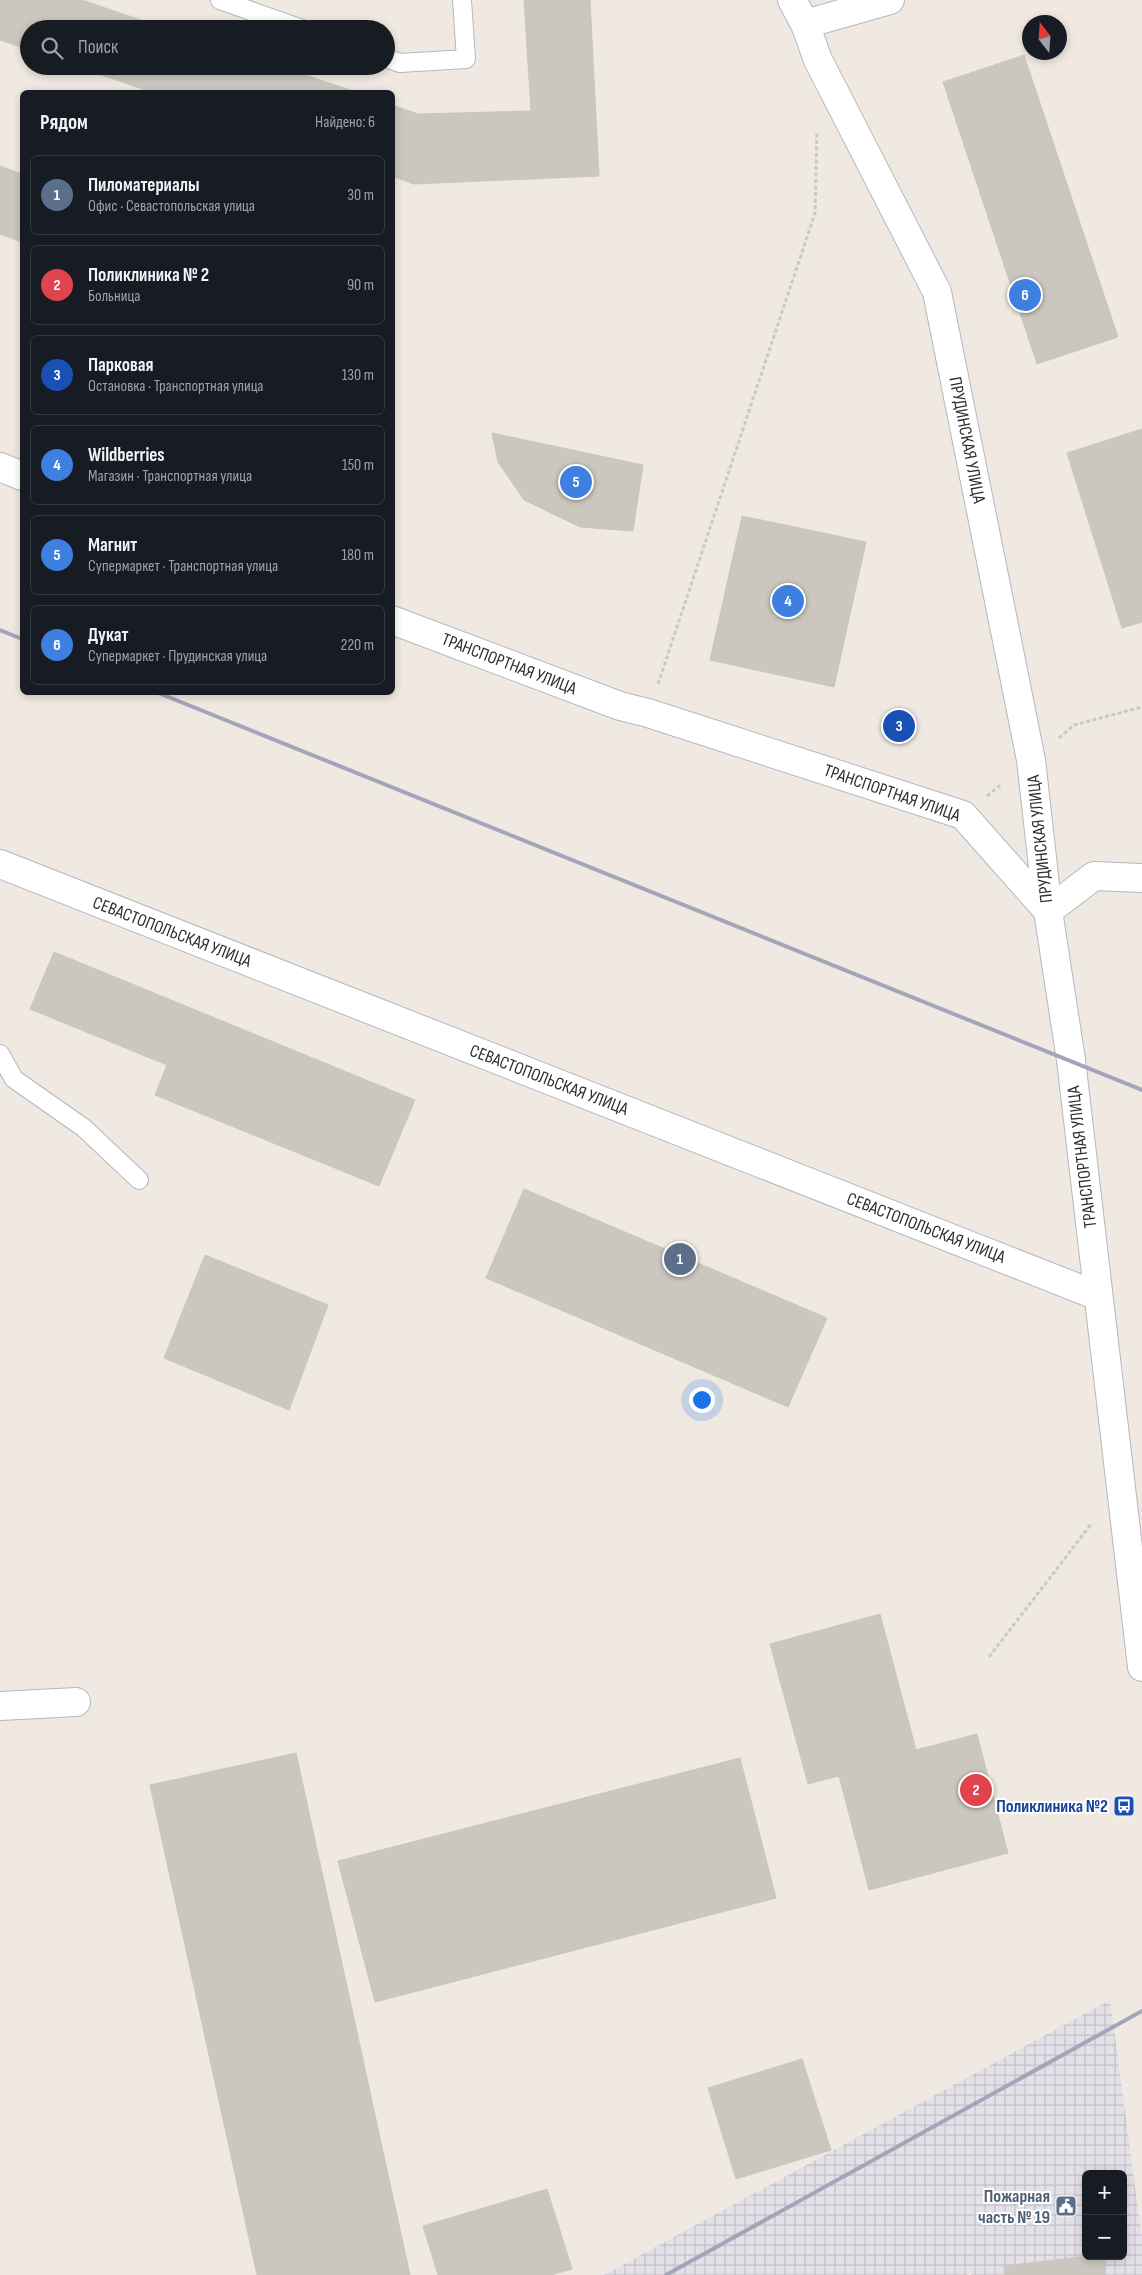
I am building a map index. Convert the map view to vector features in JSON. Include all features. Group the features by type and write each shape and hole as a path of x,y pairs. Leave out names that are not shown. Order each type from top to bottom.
{"street":[{"name":"ПРУДИНСКАЯ УЛИЦА","path":"792,0 805,24 818,60 937,292 1031,760 1048,911"},
{"path":"805,24 890,0"},
{"path":"0,467 20,475"},
{"name":"ТРАНСПОРТНАЯ УЛИЦА","path":"395,621 620,706 648,713 963,815 1048,911 1071,1060 1142,1667"},
{"name":"СЕВАСТОПОЛЬСКАЯ УЛИЦА","path":"4,872 1098,1296"},
{"path":"1048,911 1094,876 1142,878"},
{"path":"0,1706 76,1702"}],"lane":[{"path":"220,0 277,20"},
{"path":"395,61 400,63 466,59 462,0"},
{"path":"0,1054 14,1080 84,1128 139,1180"}],"path":[{"path":"648,713 815,213 817,127"},
{"path":"988,1657 1120,1486"}],"shaded area":[{"path":"1110,2000 1142,2238 1142,2275 971,2275 971,2271 967,2275 604,2275"}],"building":[{"path":"0,0 82,0 141,20 20,20 20,47 0,40"},
{"path":"524,0 590,0 599,176 414,184 395,177 395,106 418,114 531,111"},
{"path":"1022,56 1022,60 1026,60 1118,337 1037,364 943,82"},
{"path":"102,75 305,75 350,90 145,90"},
{"path":"0,166 20,173 20,241 0,234"},
{"path":"1142,429 1142,622 1122,628 1067,453"},
{"path":"492,433 643,465 633,531 580,527 524,500 498,462"},
{"path":"742,516 866,542 834,687 710,660"},
{"path":"54,952 415,1100 379,1186 155,1095 167,1065 30,1009"},
{"path":"524,1189 827,1318 788,1407 486,1278"},
{"path":"205,1255 328,1305 289,1410 164,1358"},
{"path":"880,1614 916,1750 977,1734 1008,1853 869,1890 839,1776 808,1784 770,1644"},
{"path":"296,1753 410,2275 257,2275 150,1785"},
{"path":"740,1758 776,1898 375,2002 338,1861"},
{"path":"802,2059 831,2150 736,2179 708,2088"},
{"path":"547,2189 572,2269 551,2275 438,2275 423,2226"},
{"path":"1082,2257 1082,2260 1103,2260 1105,2275 1005,2275 1004,2266"}],"railway":[{"path":"0,630 20,638"},
{"path":"163,695 1142,1090"},
{"path":"666,2275 1142,2011"}],"place":[{"name":"Дукат","path":"1025,295"},
{"name":"Магнит","path":"576,482"},
{"name":"Wildberries","path":"788,601"},
{"name":"Парковая","path":"899,726"},
{"name":"Пиломатериалы","path":"680,1259"},
{"name":"Поликлиника № 2","path":"976,1790"},
{"name":"Поликлиника №2","path":"1124,1806"},
{"name":"Пожарная часть № 19","path":"1066,2206"}]}
